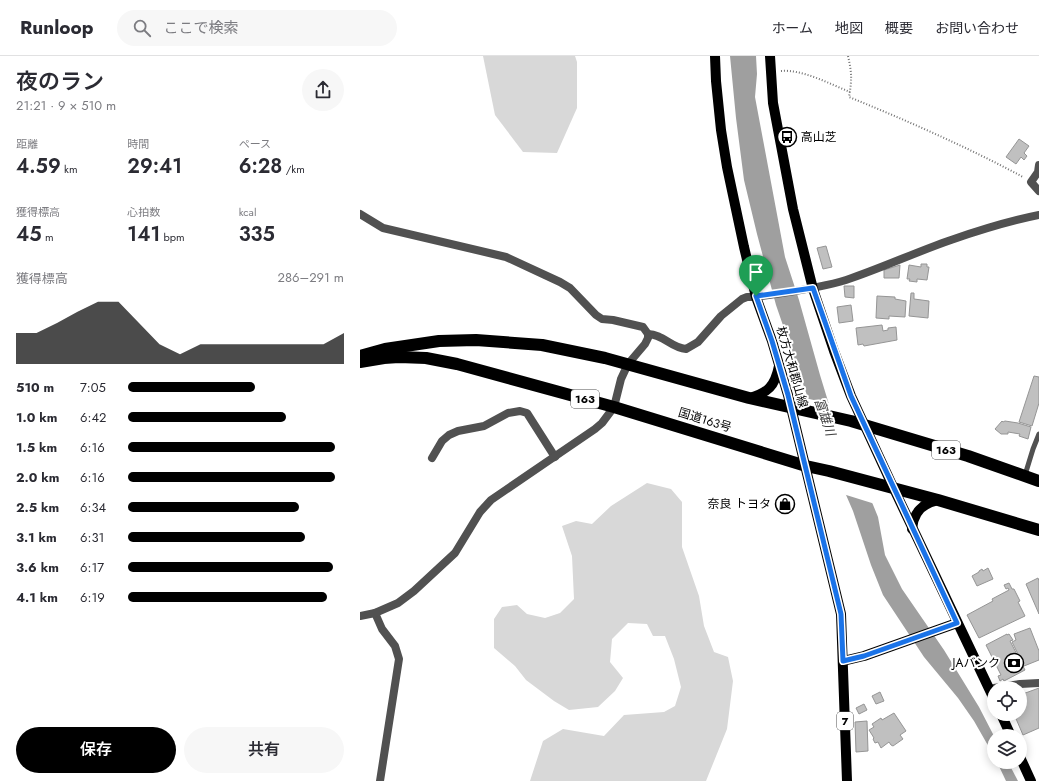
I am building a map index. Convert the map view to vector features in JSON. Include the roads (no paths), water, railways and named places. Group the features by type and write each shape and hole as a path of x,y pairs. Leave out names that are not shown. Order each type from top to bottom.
{"highway":[{"name":"163","path":"360,356 385,349 439,341 476,340 542,344 605,358 749,398 851,421 968,456 1039,481"},
{"name":"国道163号","path":"360,362 384,358 426,358 457,364 614,407 806,466 938,500 1039,530"}],"main road":[{"name":"枚方大和郡山線","path":"715,56 716,81 727,167 744,247 756,296 779,364 791,408 841,614 847,781"},
{"path":"770,56 772,103 790,194 813,288 844,378 912,529 957,623 989,681"},
{"path":"749,398 764,393 770,388 775,381 779,364"},
{"path":"912,529 920,509 927,504 938,500"},
{"path":"843,661 864,656 957,623"},
{"path":"1026,769 1031,781"}],"street":[{"path":"1039,169 1031,182 1039,192"},
{"path":"360,214 383,228 506,257 570,288 596,315 602,319 643,327 648,334 645,344 628,364 621,379 614,407 595,429 491,500 480,512 455,553 414,591 398,603 375,613 360,616"},
{"path":"648,334 660,336 676,347 686,349 698,342 722,316 742,299 747,297 813,288 845,280 888,265 950,240 1006,222 1039,214"},
{"path":"432,458 449,434 484,426 508,413 520,411 526,413 555,457"},
{"path":"375,613 382,629 394,646 399,659 380,781"},
{"path":"1027,684 1039,683"}],"lane":[{"path":"1025,475 1039,434"},
{"path":"1033,449 1039,447"}],"water":[{"name":"富雄川","path":"730,56 756,56 757,74 755,97 785,257 831,411 854,458 878,517 885,555 902,589 944,650 979,707 990,729 987,729 987,744 958,698 924,657 883,595 871,565 853,511 823,442 776,305 744,180"},
{"path":"1000,769 1012,769 1018,781 1006,781"}],"place":[{"name":"高山芝","path":"787,137"},
{"name":"奈良 トヨタ","path":"785,504"},
{"name":"JAバンク","path":"1014,663"}]}
